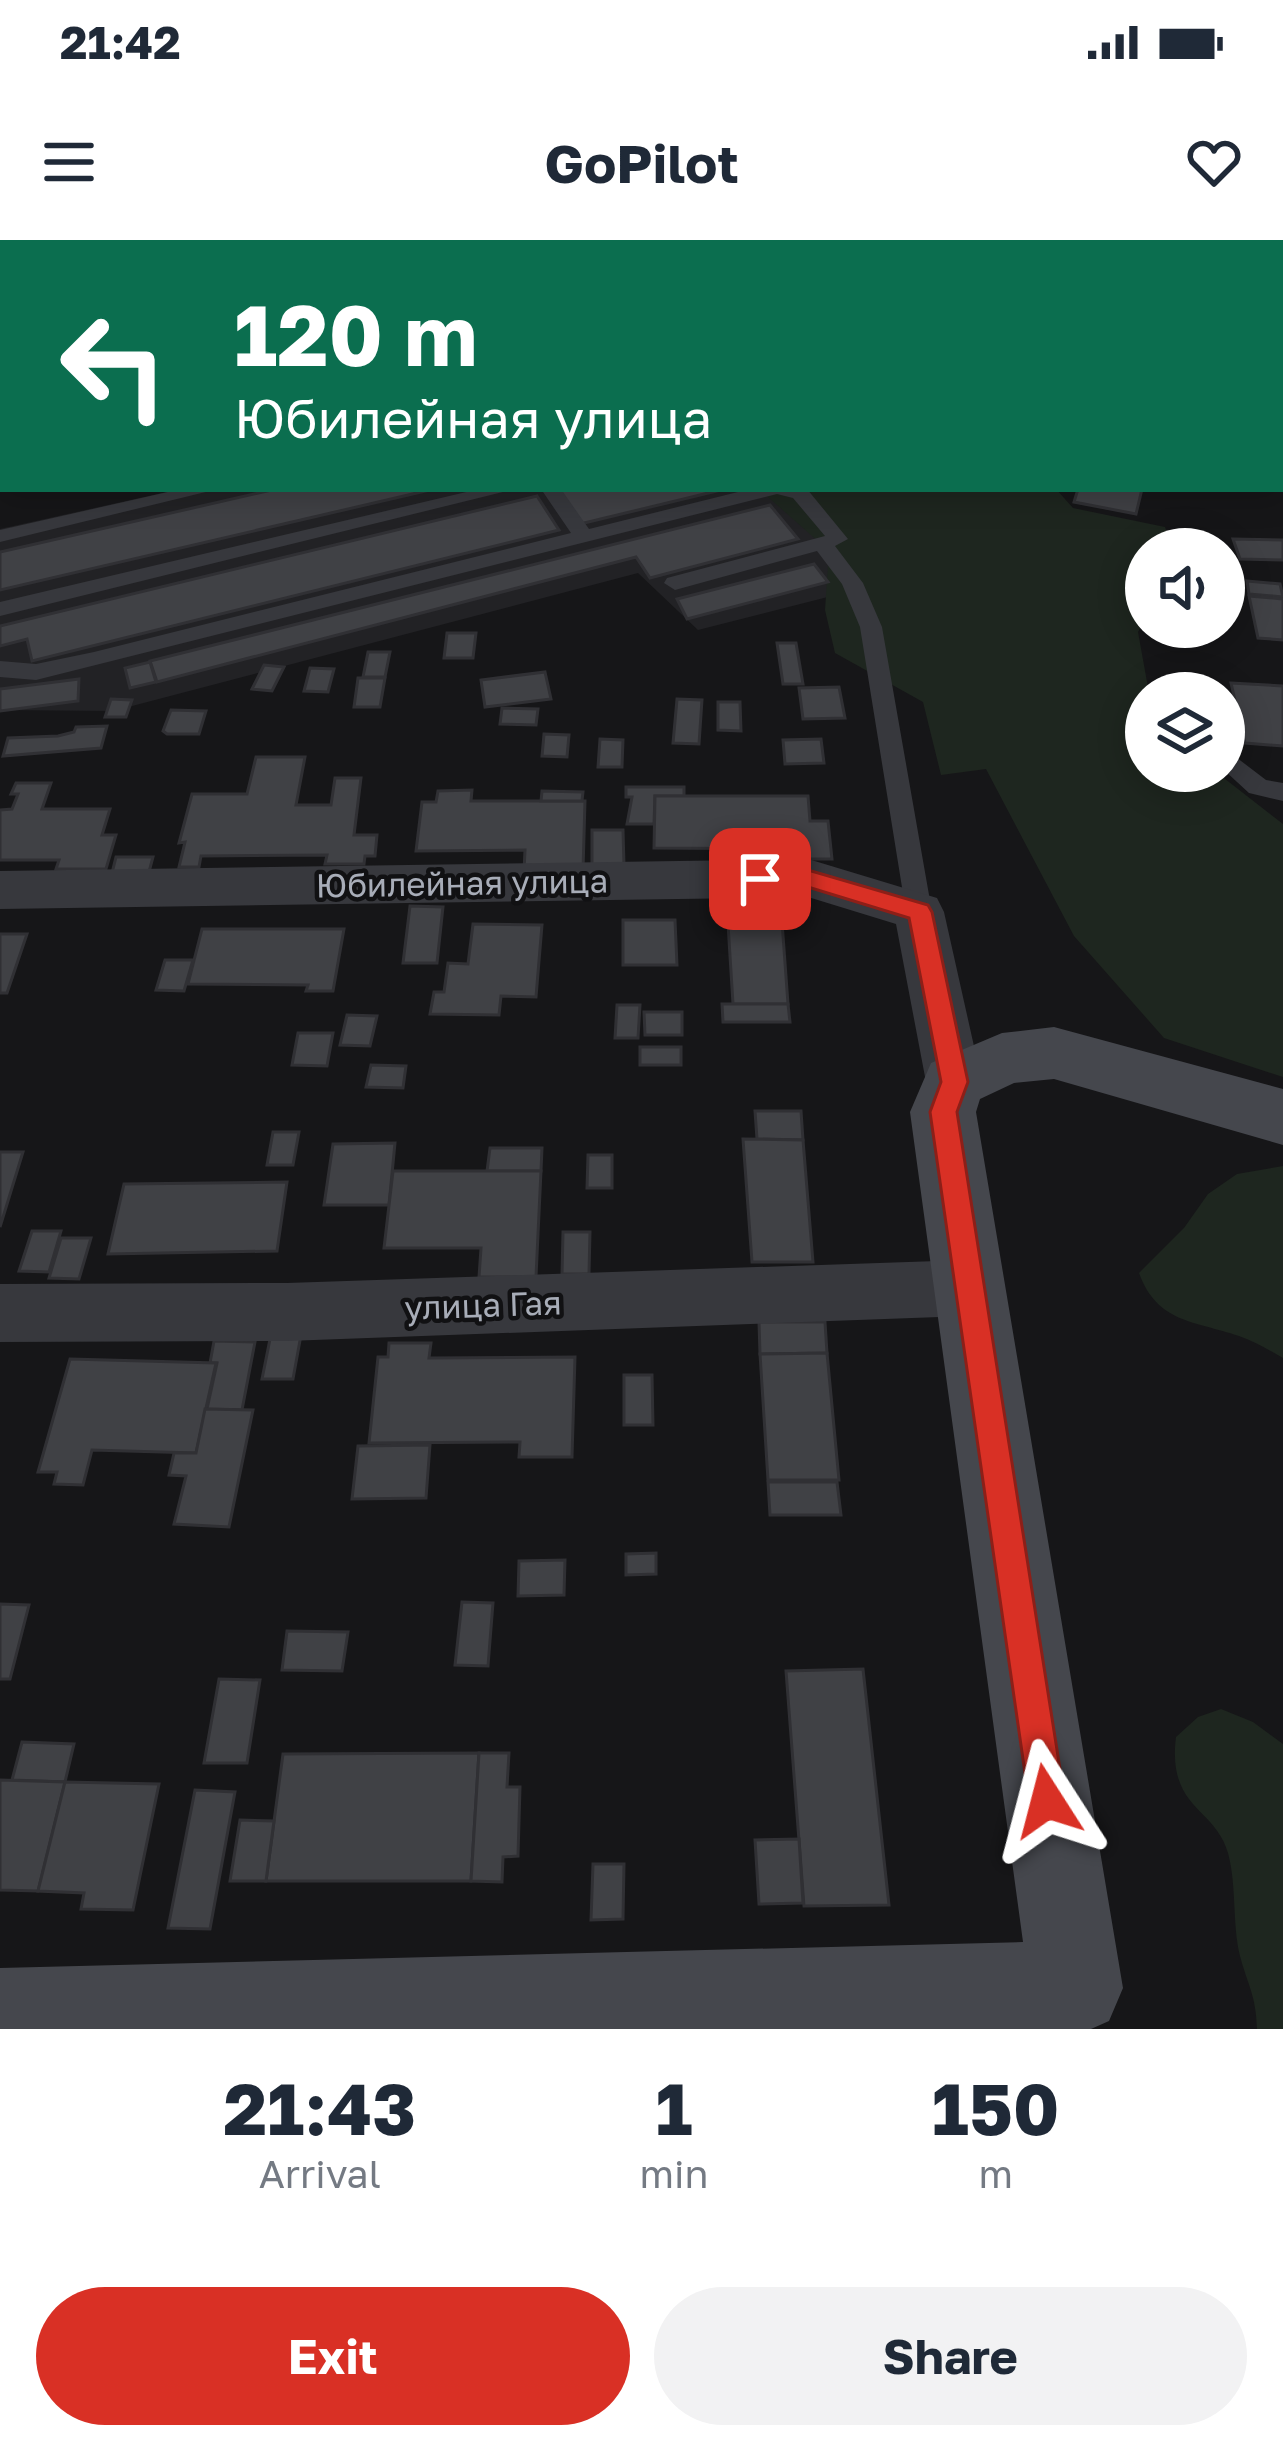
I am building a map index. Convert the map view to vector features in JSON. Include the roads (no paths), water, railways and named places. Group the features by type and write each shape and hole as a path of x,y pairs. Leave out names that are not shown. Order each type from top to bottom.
{"street":[{"name":"Юбилейная улица","path":"0,890 808,878 920,912"},
{"path":"0,2016 1080,2008 967,1288 944,1112 954,1082 920,912"},
{"path":"954,1082 987,1063 1022,1052 1054,1053 1283,1117"},
{"name":"улица Гая","path":"0,1312 287,1312 967,1288"}],"lane":[{"path":"0,536 195,492"},
{"path":"0,609 492,492"},
{"path":"553,492 583,536"},
{"path":"0,669 36,672 94,659 765,492"},
{"path":"675,583 838,539 794,492"},
{"path":"822,544 852,583 871,627 920,912"},
{"path":"1245,775 1258,787 1283,792"}]}
